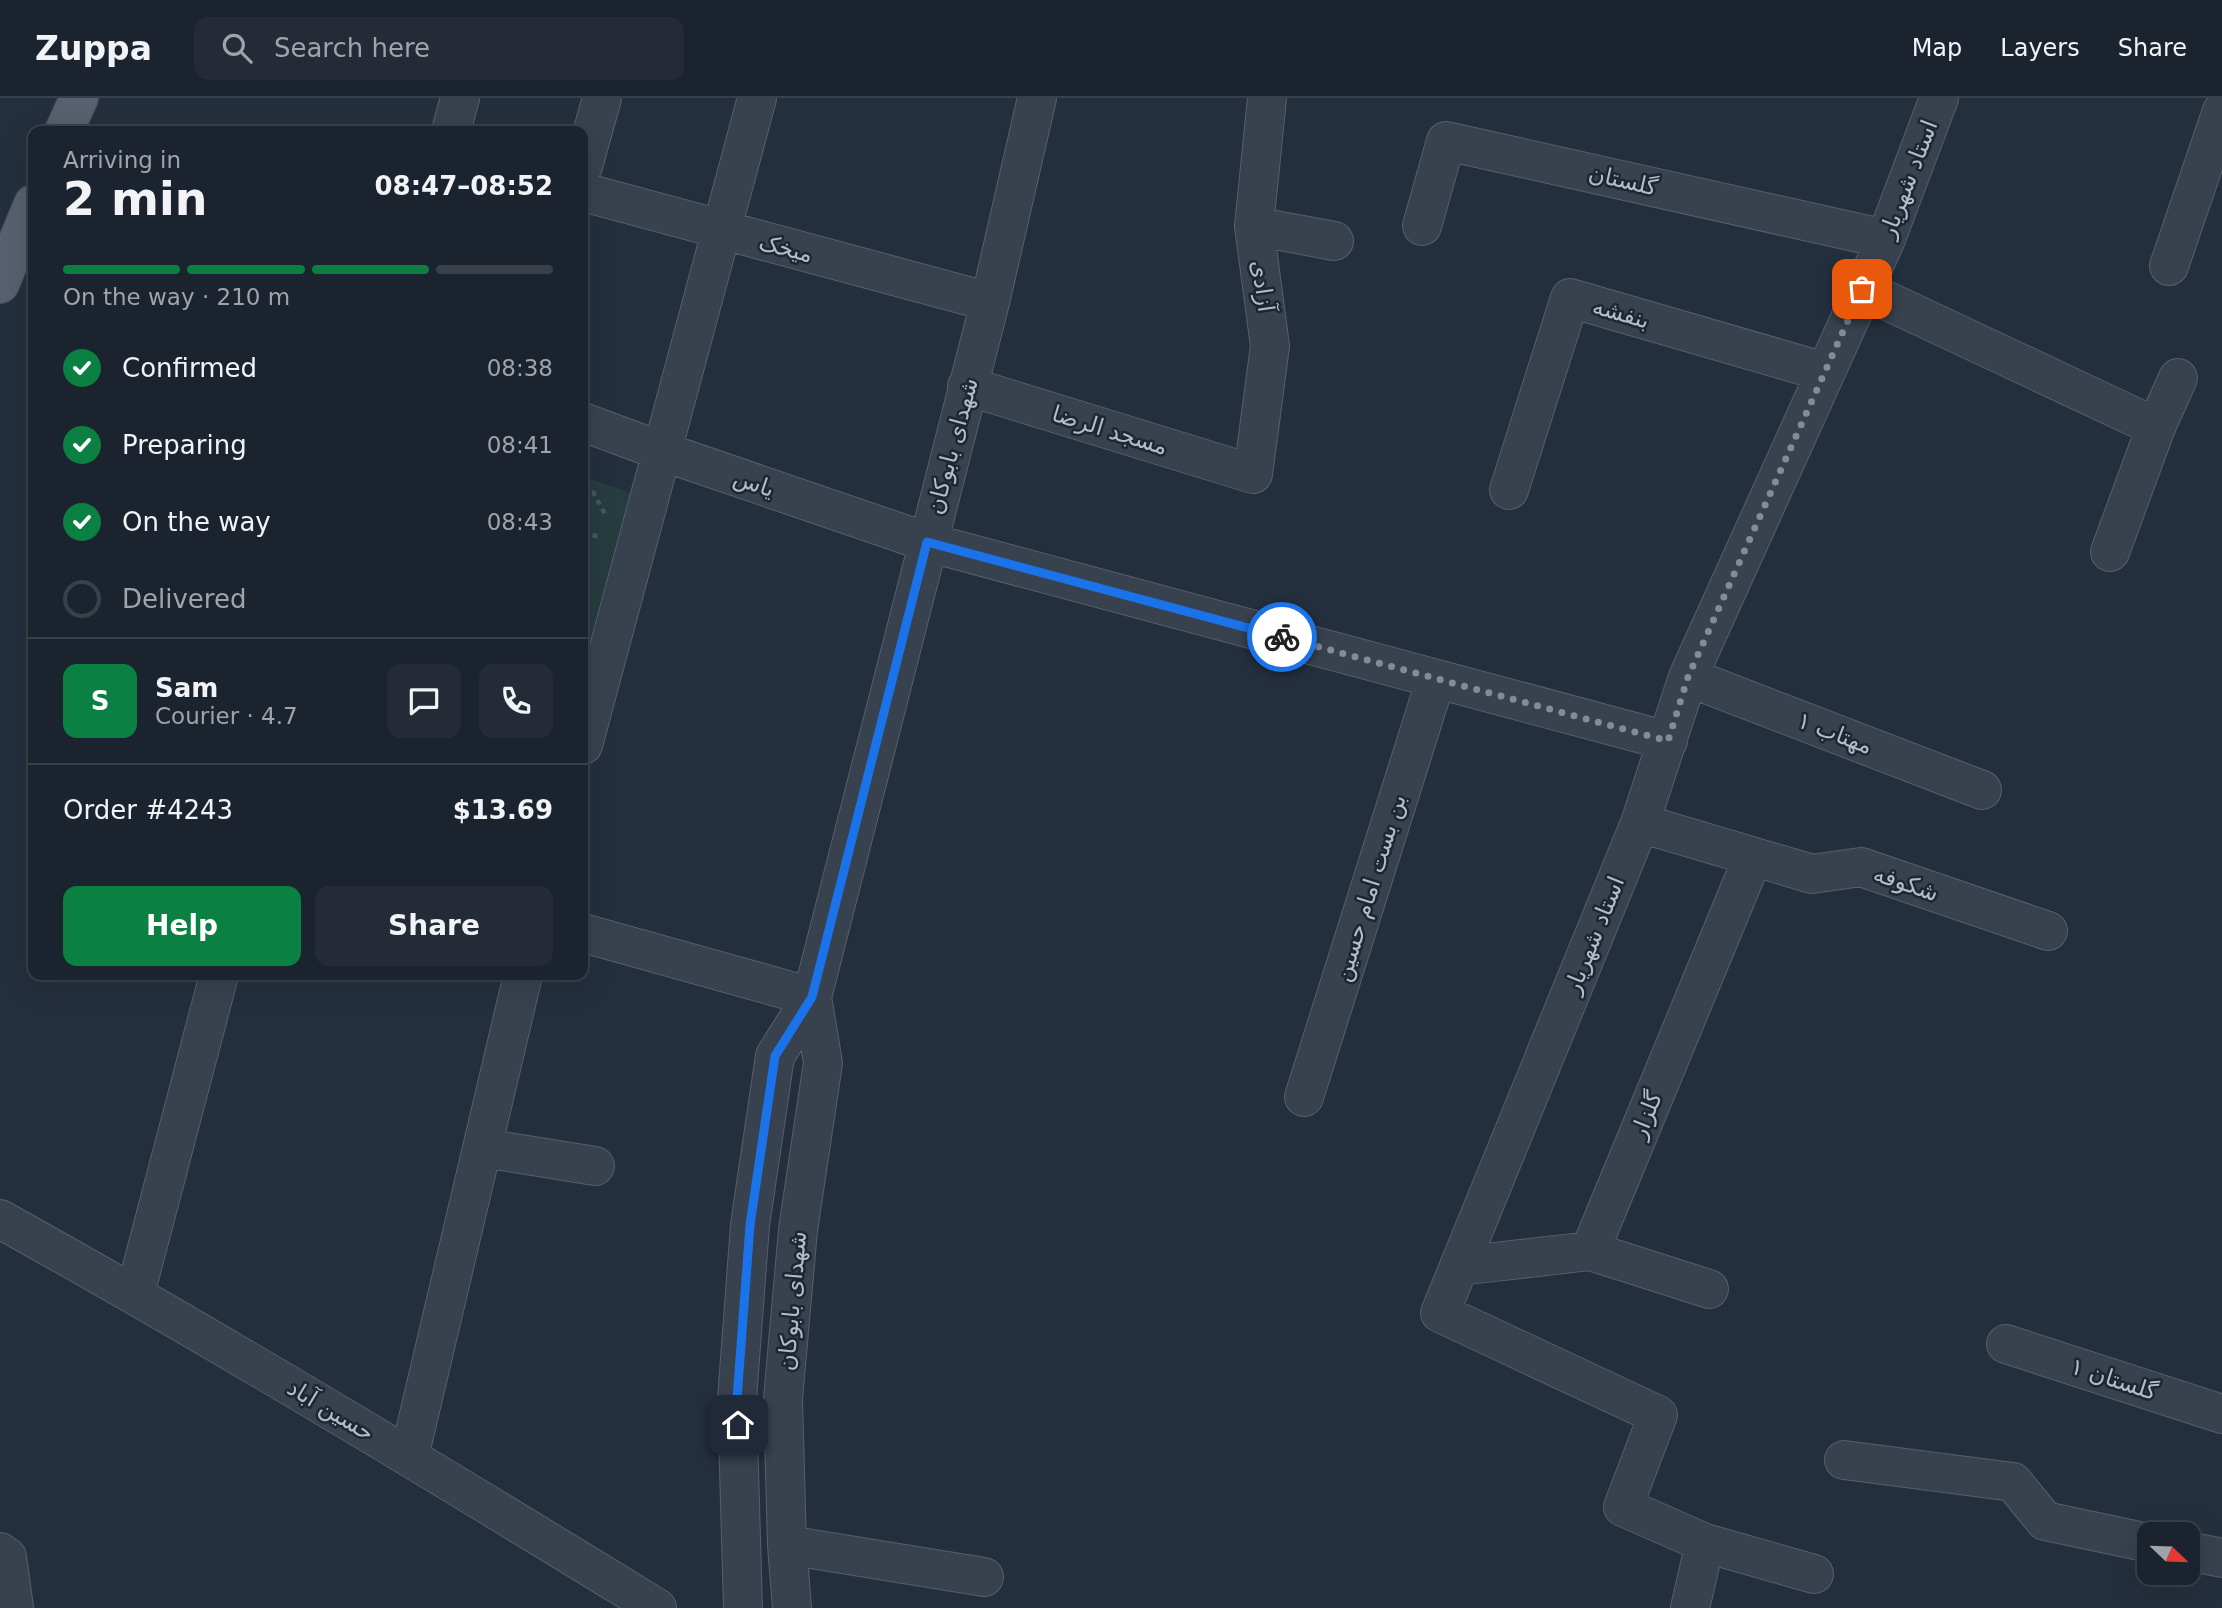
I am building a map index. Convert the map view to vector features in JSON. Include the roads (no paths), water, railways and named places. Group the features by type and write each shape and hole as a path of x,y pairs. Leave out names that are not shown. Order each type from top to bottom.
{"main road":[{"path":"66,126 79,98"},
{"path":"0,284 28,216"}],"street":[{"path":"452,126 460,98"},
{"path":"588,148 602,98"},
{"path":"588,727 757,98"},
{"name":"شهدای بابوکان","path":"743,1608 737,1399 750,1225 775,1056 812,997 989,302 1037,98"},
{"name":"آزادی","path":"1253,474 1270,346 1254,226 1266,98"},
{"name":"استاد شهریار","path":"1705,1543 1623,1507 1658,1415 1440,1313 1640,823 1688,677 1886,239 1939,98"},
{"path":"2169,266 2222,109 2203,98"},
{"name":"گلستان","path":"1422,226 1446,141 1886,239"},
{"name":"میخک","path":"588,193 989,302"},
{"path":"1254,226 1334,241"},
{"path":"1862,289 2157,427"},
{"name":"بنفشه","path":"1509,490 1570,298 1825,372"},
{"path":"2110,552 2178,378"},
{"name":"مسجد الرضا","path":"967,386 1253,474"},
{"name":"یاس","path":"588,424 927,542 1668,741"},
{"name":"مهتاب ۱","path":"1688,677 1982,790"},
{"name":"بن بست امام حسین","path":"1304,1097 1436,679"},
{"name":"شکوفه","path":"1640,823 1812,874 1861,867 2048,931"},
{"name":"گلزار","path":"1590,1251 1753,857"},
{"path":"588,934 812,997"},
{"path":"135,1294 218,980"},
{"path":"409,1457 522,980"},
{"name":"شهدای بابوکان","path":"792,1608 787,1545 783,1399 798,1230 823,1063 812,997"},
{"path":"483,1148 595,1166"},
{"name":"حسین آباد","path":"0,1219 135,1294 657,1608"},
{"path":"1459,1266 1590,1251 1709,1289"},
{"name":"گلستان ۱","path":"2006,1344 2222,1414"},
{"path":"1844,1460 2012,1482 2045,1521 2137,1540"},
{"path":"1690,1608 1705,1543 1814,1574"},
{"path":"787,1545 984,1577"},
{"path":"0,1552 7,1557 14,1608"},
{"path":"2200,1553 2222,1558"}]}
